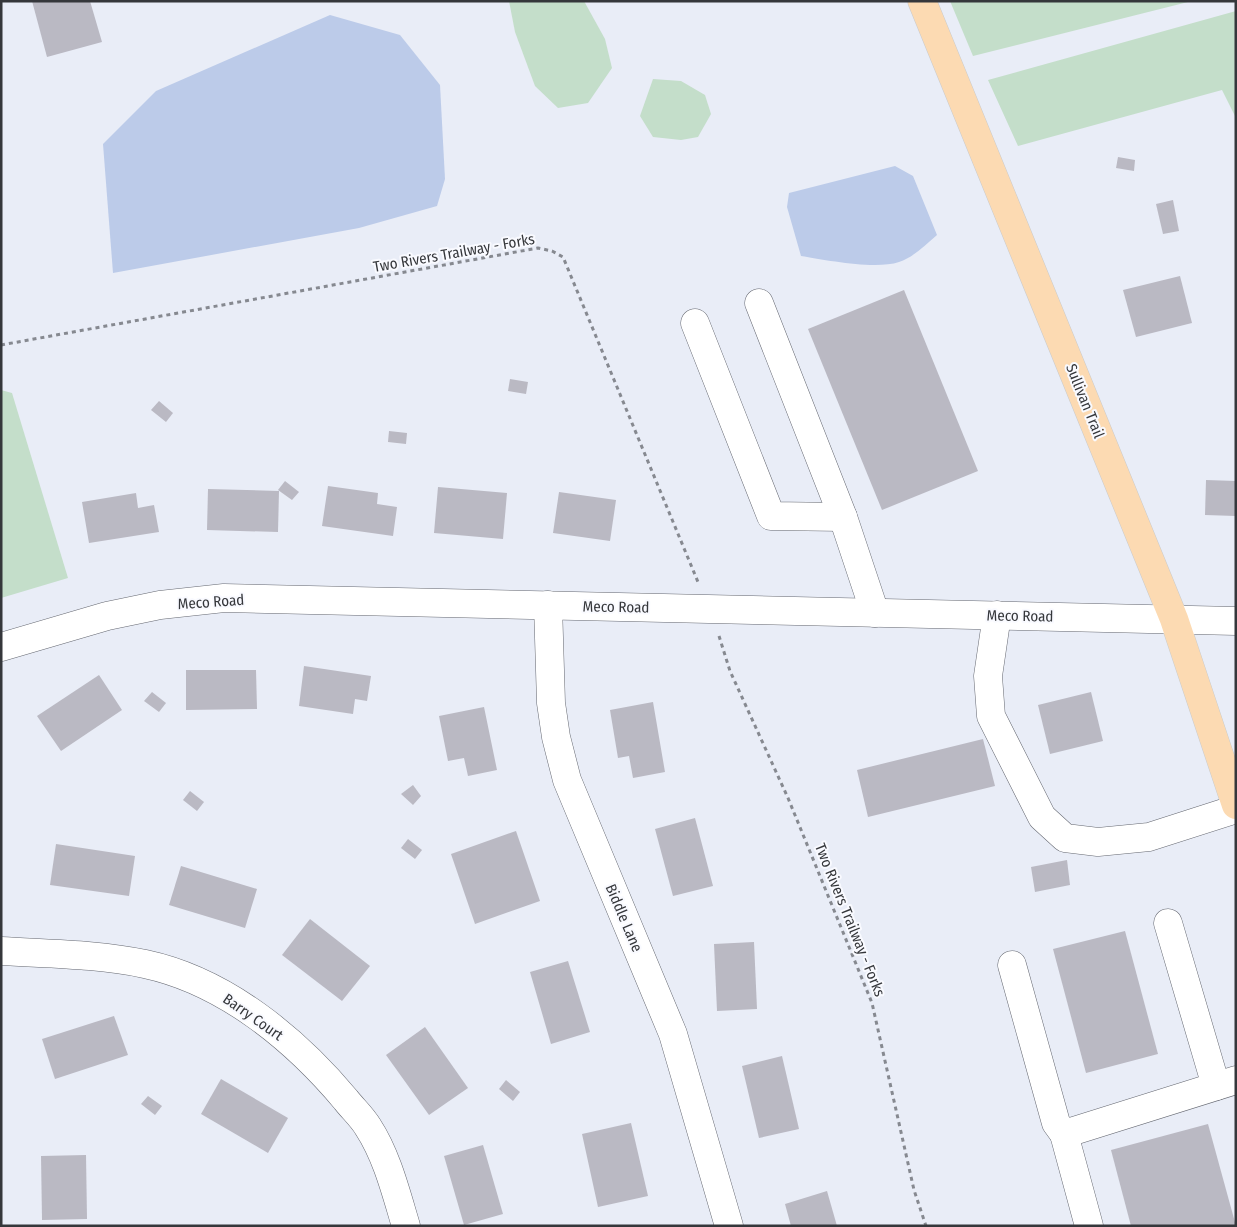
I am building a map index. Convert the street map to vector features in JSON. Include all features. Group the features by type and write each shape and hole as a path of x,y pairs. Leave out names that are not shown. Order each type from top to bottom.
{"main road":[{"name":"Sullivan Trail","path":"922,1 1174,619 1236,805"}],"street":[{"path":"759,303 843,517 875,612"},
{"path":"695,323 771,516 843,517"},
{"name":"Meco Road","path":"1,648 107,616 160,605 224,598 1236,621"},
{"name":"Biddle Lane","path":"548,605 551,704 556,737 567,780 672,1034 729,1226"},
{"path":"997,615 988,676 991,716 1042,817 1065,838 1098,842 1149,837 1236,810"},
{"path":"1064,1134 1231,1082 1168,922"},
{"name":"Barry Court","path":"1,951 98,957 146,964 198,981 239,1004 290,1043 327,1077 368,1127 392,1179 406,1226"},
{"path":"1012,965 1056,1123 1064,1134 1089,1226"}],"path":[{"name":"Two Rivers Trailway - Forks","path":"1,345 538,248 552,251 563,257 698,582"},
{"name":"Two Rivers Trailway - Forks","path":"719,635 730,671 788,798 872,1003 914,1190 926,1226"}],"green space":[{"path":"509,1 584,1 605,39 612,68 588,103 558,108 535,86 515,32"},
{"path":"950,1 1192,1 973,56"},
{"path":"1236,11 1236,118 1222,90 1018,146 988,80"},
{"path":"653,79 681,81 705,95 711,114 698,137 681,140 653,137 640,116"},
{"path":"1,390 12,393 68,578 1,598"}],"water":[{"path":"330,15 400,35 440,85 445,179 437,206 359,228 113,273 103,144 156,91"},
{"path":"895,166 913,176 937,235 910,257 889,264 850,264 801,256 787,207 789,193"}],"building":[{"path":"32,1 90,1 102,42 47,57"},
{"path":"1118,157 1135,160 1134,171 1116,168"},
{"path":"1173,200 1179,231 1163,234 1156,204"},
{"path":"1180,276 1192,323 1136,337 1123,290"},
{"path":"904,290 978,471 882,510 808,329"},
{"path":"510,379 528,382 526,394 508,391"},
{"path":"159,401 173,413 166,422 151,410"},
{"path":"389,431 407,433 406,444 388,442"},
{"path":"1206,480 1236,481 1236,516 1205,515"},
{"path":"285,481 299,492 292,500 278,490"},
{"path":"328,486 378,493 377,504 397,507 393,536 322,526"},
{"path":"438,487 507,493 503,539 434,533"},
{"path":"208,489 279,491 278,532 207,530"},
{"path":"559,492 616,500 610,541 553,533"},
{"path":"136,493 138,508 154,505 159,532 89,543 82,502"},
{"path":"304,666 371,676 367,701 355,699 353,714 299,706"},
{"path":"186,670 256,670 257,709 186,710"},
{"path":"99,675 122,710 61,751 37,716"},
{"path":"152,692 166,703 159,712 144,701"},
{"path":"1091,692 1103,741 1050,754 1038,705"},
{"path":"653,702 665,772 633,778 629,756 618,758 610,710"},
{"path":"484,707 497,770 468,776 464,758 448,761 439,716"},
{"path":"983,739 995,786 868,817 857,770"},
{"path":"413,785 421,796 413,805 401,794"},
{"path":"190,791 204,802 197,811 183,800"},
{"path":"695,818 713,886 673,896 655,829"},
{"path":"516,831 540,901 475,924 451,854"},
{"path":"408,839 422,850 415,859 401,848"},
{"path":"56,844 135,856 129,896 50,885"},
{"path":"1067,860 1070,885 1035,892 1031,867"},
{"path":"181,866 257,889 245,928 169,905"},
{"path":"310,919 370,966 342,1001 282,955"},
{"path":"1125,931 1158,1054 1086,1073 1053,949"},
{"path":"754,942 757,1009 717,1011 714,944"},
{"path":"568,961 590,1032 551,1044 530,972"},
{"path":"114,1016 128,1055 55,1079 42,1039"},
{"path":"425,1027 468,1088 429,1115 386,1055"},
{"path":"782,1056 799,1129 759,1138 742,1066"},
{"path":"221,1079 288,1118 268,1153 201,1114"},
{"path":"506,1080 520,1092 513,1101 499,1089"},
{"path":"148,1096 162,1106 155,1115 141,1104"},
{"path":"631,1123 648,1196 598,1207 582,1134"},
{"path":"1208,1124 1236,1226 1131,1226 1111,1150"},
{"path":"483,1145 503,1214 464,1225 444,1156"},
{"path":"86,1155 87,1219 42,1220 41,1156"},
{"path":"827,1191 837,1226 791,1226 785,1204"}]}
